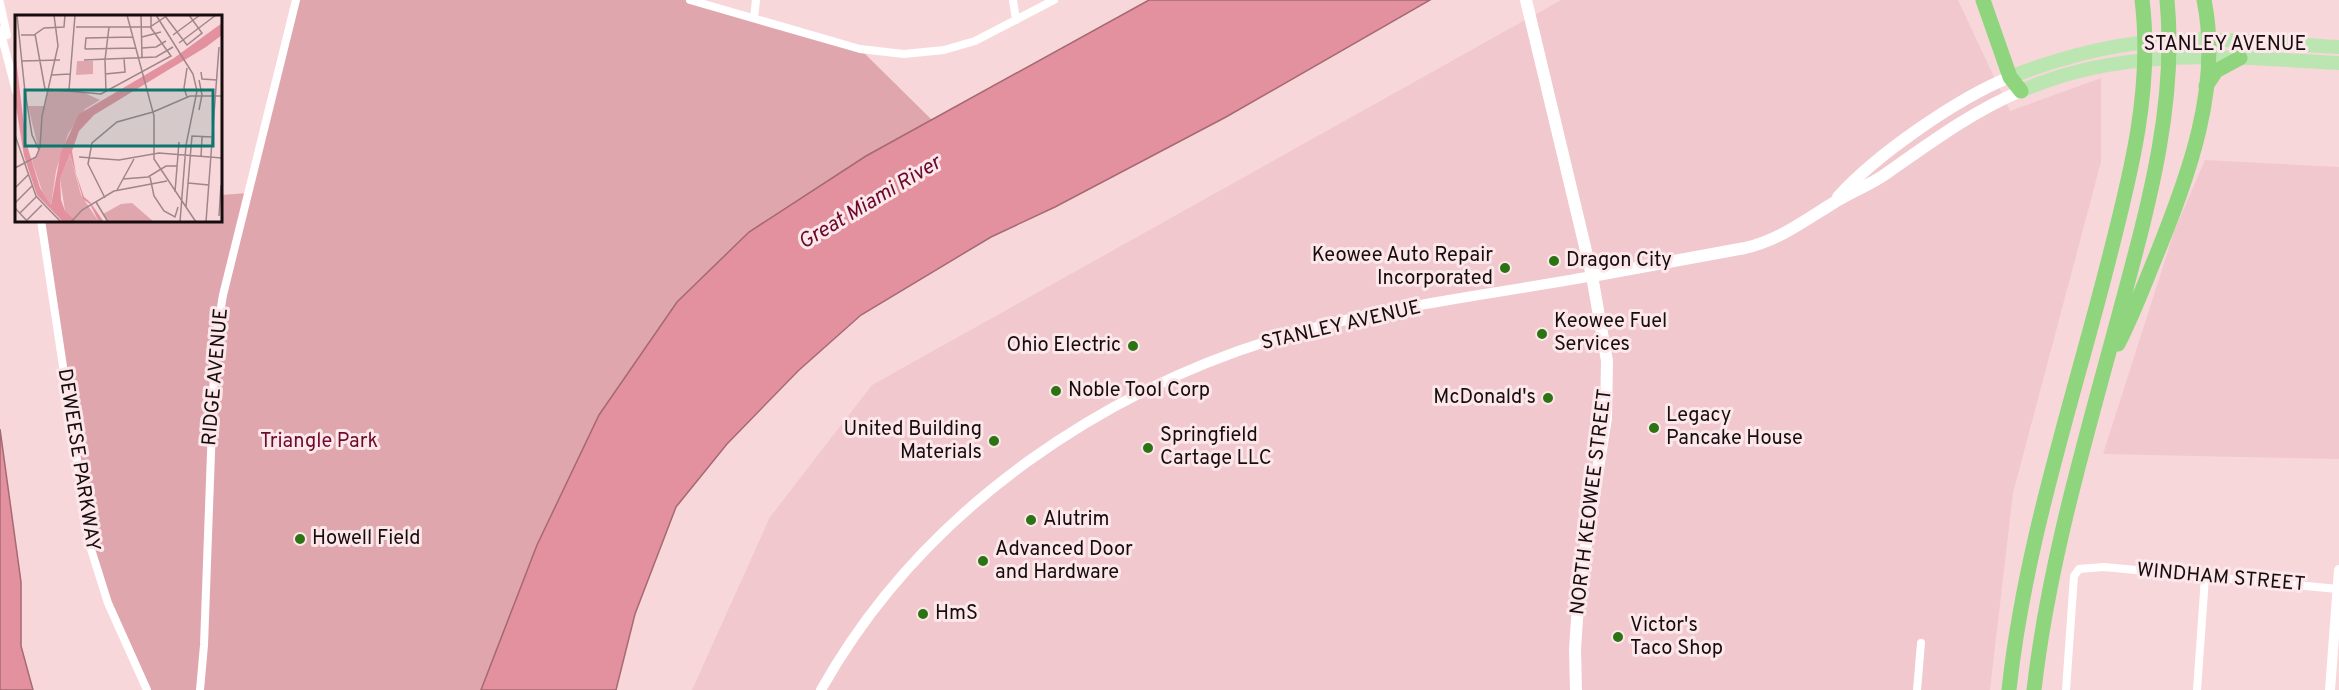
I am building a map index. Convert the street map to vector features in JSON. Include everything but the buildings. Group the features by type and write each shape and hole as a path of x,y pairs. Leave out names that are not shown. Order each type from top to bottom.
{"highway":[{"path":"1983,0 2015,75"},
{"path":"1990,0 2021,91"},
{"path":"2104,370 2127,326 2192,165 2208,57 2204,0"},
{"path":"2009,690 2027,582 2130,171 2143,89 2143,4"},
{"path":"2034,690 2049,598 2151,188 2167,87 2167,4"},
{"path":"2205,88 2216,71 2240,58"}],"main road":[{"name":"NORTH KEOWEE STREET","path":"1526,0 1605,336 1608,389 1603,443 1579,590 1575,650 1576,690"},
{"name":"STANLEY AVENUE","path":"1833,203 1851,183 1927,125 1975,95 2015,75 2056,61 2116,46 2150,42 2208,41 2339,46"},
{"name":"STANLEY AVENUE","path":"1592,276 1754,246 1802,225 1833,203 1887,173 1956,126 2021,91 2061,76 2119,62 2151,58 2208,57 2339,63"}],"street":[{"name":"RIDGE AVENUE","path":"200,690 204,645 213,368 217,327 296,0"},
{"path":"690,0 860,49 904,54 959,47 987,36 1054,0"},
{"path":"754,18 756,0"},
{"path":"1013,0 1016,20"},
{"path":"0,3 15,85"},
{"path":"0,30 11,63"},
{"name":"DEWEESE PARKWAY","path":"41,222 90,546 108,603 147,690"},
{"name":"STANLEY AVENUE","path":"821,690 842,653 879,602 942,533 1009,476 1044,451 1145,390 1222,356 1310,328 1592,276"},
{"name":"WINDHAM STREET","path":"2066,690 2074,576 2079,569 2104,567 2338,589"},
{"path":"2330,690 2339,570"},
{"path":"2197,690 2205,578"},
{"path":"1917,690 1921,643"}],"shaded area":[{"path":"1561,0 1958,0 2010,111 2101,78 2101,162 2013,493 1990,690 692,690 770,517 872,385"},
{"path":"2205,160 2339,167 2339,459 2103,454 2175,229"}],"green space":[{"name":"Triangle Park","path":"296,0 690,0 860,49 932,120 866,156 749,232 677,302 599,415 537,545 481,690 147,690 98,578 41,222 222,222 222,195 248,193"}],"water":[{"name":"Great Miami River","path":"1149,0 1430,0 1226,117 1055,207 991,237 861,315 798,371 727,444 676,507 635,614 616,690 481,690 537,545 599,415 677,302 749,232 866,156"},
{"path":"0,429 21,582 21,646 33,690 0,690"}],"place":[{"name":"Dragon City","path":"1554,261"},
{"name":"Keowee Auto Repair Incorporated","path":"1505,268"},
{"name":"Keowee Fuel Services","path":"1542,334"},
{"name":"Ohio Electric","path":"1133,346"},
{"name":"Noble Tool Corp","path":"1056,391"},
{"name":"McDonald's","path":"1548,398"},
{"name":"Legacy Pancake House","path":"1654,428"},
{"name":"United Building Materials","path":"994,441"},
{"name":"Springfield Cartage LLC","path":"1148,448"},
{"name":"Alutrim","path":"1031,520"},
{"name":"Howell Field","path":"300,539"},
{"name":"Advanced Door and Hardware","path":"983,561"},
{"name":"HmS","path":"923,614"},
{"name":"Victor's Taco Shop","path":"1618,637"}]}
